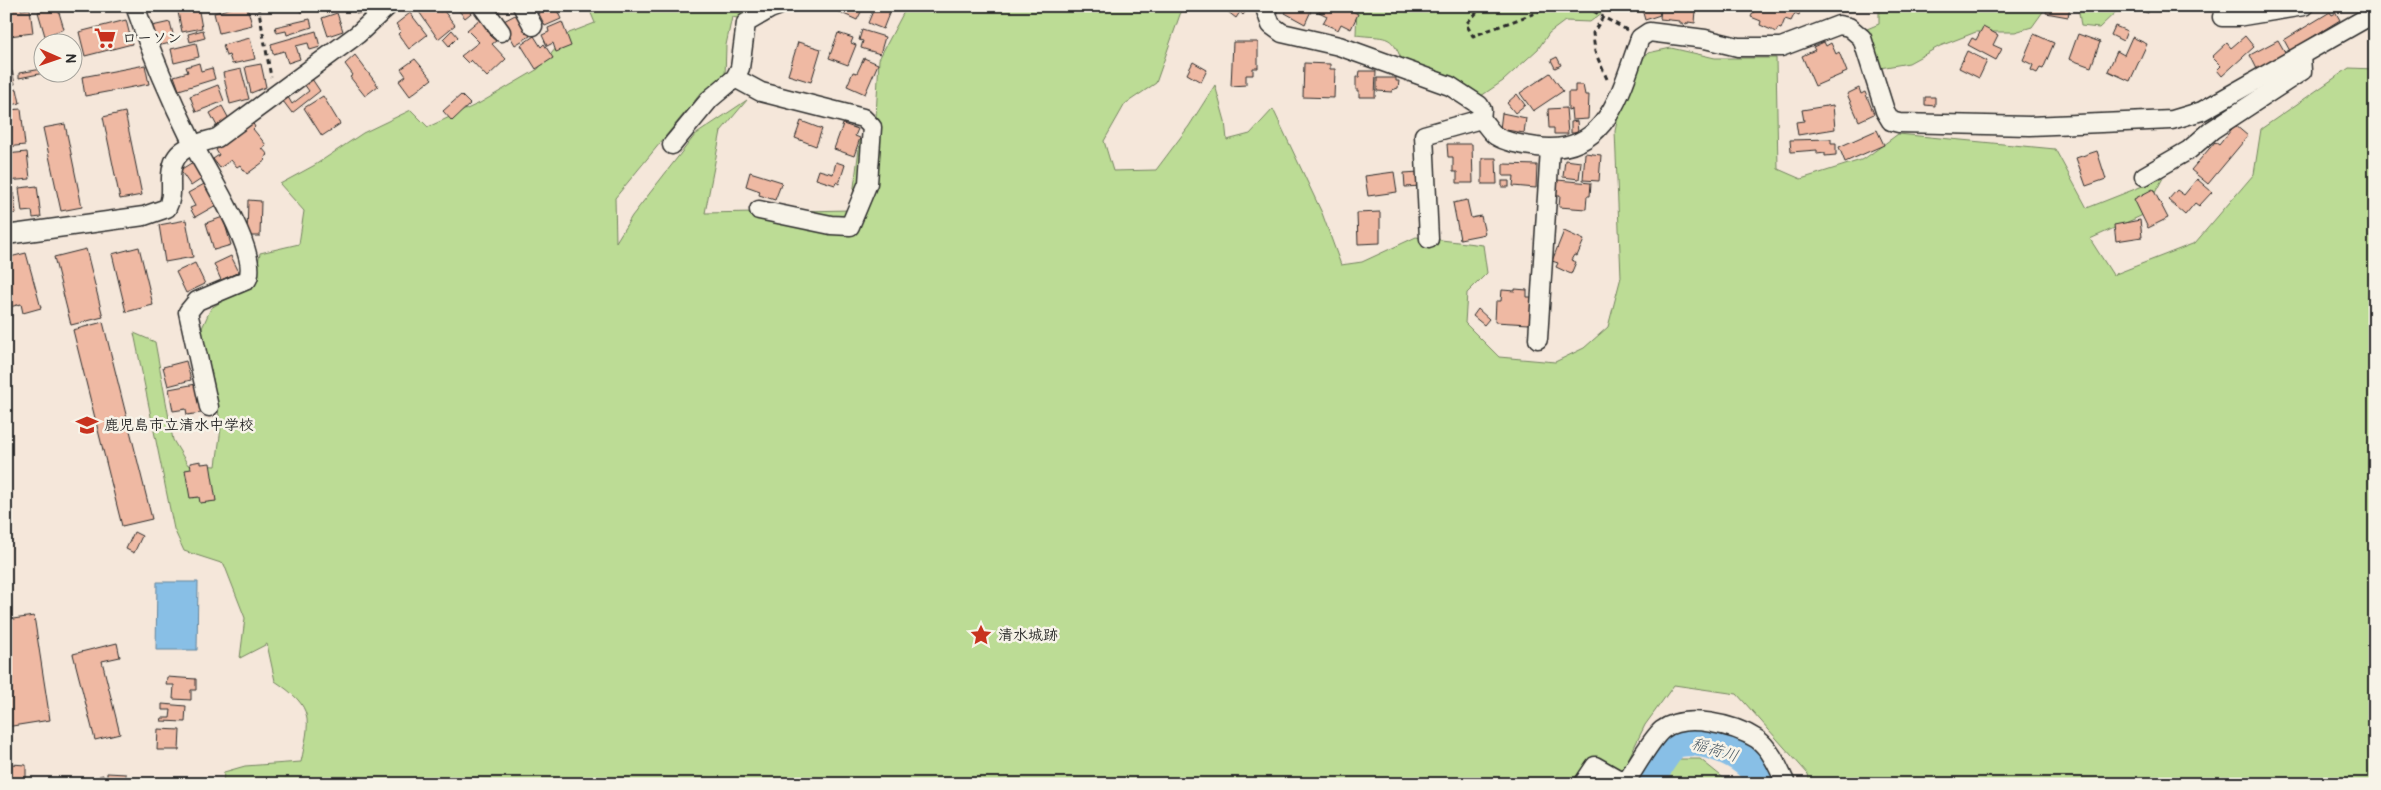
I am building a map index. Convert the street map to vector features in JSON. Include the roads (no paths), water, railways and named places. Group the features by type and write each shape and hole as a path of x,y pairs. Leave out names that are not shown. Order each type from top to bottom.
{"street":[{"path":"135,6 150,50 193,145 228,204 250,268 247,280 197,301 188,312 209,407"},
{"path":"6,235 144,216 167,208 172,199 170,167 176,154 193,145 217,138 358,34 388,6"},
{"path":"482,6 501,32"},
{"path":"522,6 534,26"},
{"path":"672,145 710,99 735,78 740,68 746,23 778,6"},
{"path":"1268,6 1266,11 1271,25 1282,33 1339,46 1450,86 1479,105 1482,110 1481,119 1496,136 1526,145 1550,149 1568,147 1584,140 1601,128 1616,103 1640,38 1649,32 1697,38 1738,47 1781,47 1839,25 1849,27 1862,38 1885,111 1890,121 1900,124 2030,126 2172,120 2202,111 2375,12 2366,6"},
{"path":"2227,6 2222,17 2237,18 2304,6"},
{"path":"2144,176 2189,150 2212,130 2302,70 2301,55"},
{"path":"735,78 761,92 863,118 872,127 868,183 850,226 831,225 760,210"},
{"path":"1429,239 1424,135 1481,119"},
{"path":"1538,339 1550,149"},
{"path":"1583,784 1595,766 1625,783 1662,730 1675,723 1693,720 1714,723 1757,739 1768,749 1786,784"}],"water":[{"path":"157,582 198,582 197,650 156,650"}],"waterway":[{"name":"稲荷川","path":"1649,784 1659,762 1673,742 1692,740 1712,744 1734,753 1751,766 1757,774 1760,784"}],"place":[{"name":"ローソン","path":"105,38"},
{"name":"鹿児島市立清水中学校","path":"87,425"},
{"name":"清水城跡","path":"981,635"}]}
